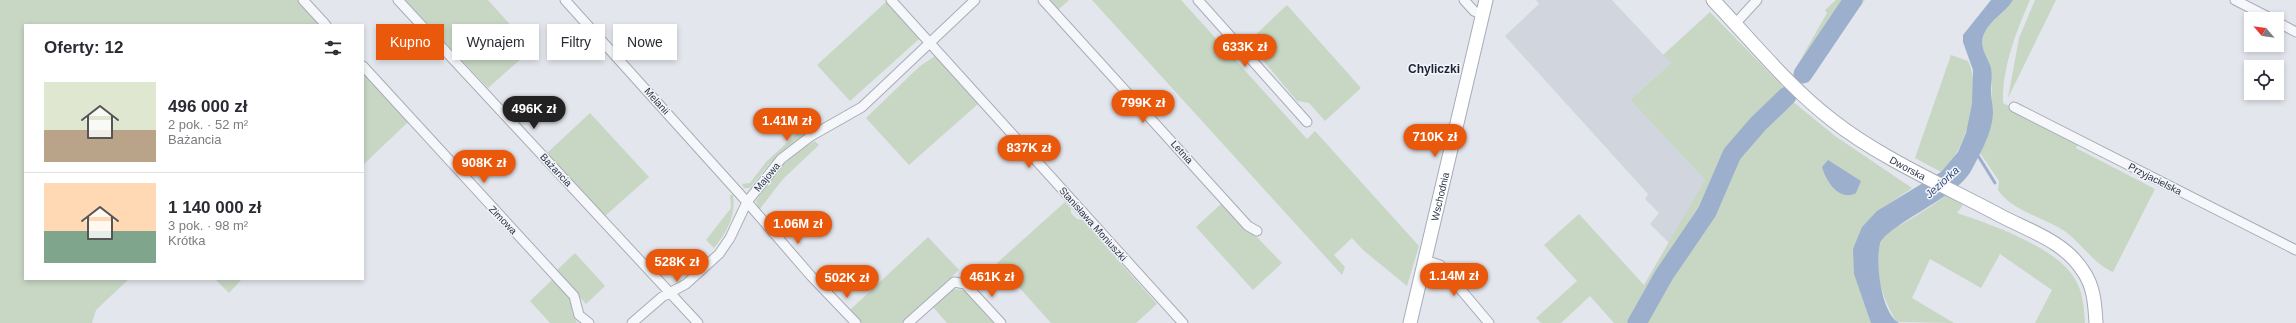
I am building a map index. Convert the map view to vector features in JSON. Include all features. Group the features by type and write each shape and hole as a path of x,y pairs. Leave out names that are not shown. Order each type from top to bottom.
{"street":[{"path":"303,0 325,24"},
{"name":"Bażancia","path":"398,0 698,323"},
{"name":"Melanii","path":"565,0 747,202 823,290 856,323"},
{"name":"Stanisława Moniuszki","path":"890,0 1183,323"},
{"name":"Majowa","path":"632,323 670,292 686,284 719,254 730,238 747,202 781,159 811,136 862,107 920,53 928,42 975,0"},
{"name":"Letnia","path":"1043,0 1248,226 1257,231"},
{"path":"1198,0 1307,122"},
{"path":"1464,0 1474,11 1482,15"},
{"name":"Wschodnia","path":"1410,323 1486,0"},
{"name":"Dworska","path":"1713,0 1798,91 1832,120 1872,148 2056,244 2069,254 2084,271 2091,287 2096,323"},
{"path":"1735,24 1757,0"},
{"path":"2236,0 2259,12"},
{"path":"2284,26 2296,32"},
{"name":"Zimowa","path":"364,67 569,290 575,299 579,315 589,323"},
{"name":"Przyjacielska","path":"2014,108 2296,250"},
{"path":"1425,260 1440,265 1489,323"},
{"path":"908,323 954,282 966,284 1001,323"}],"shaded area":[{"path":"1536,0 1612,0 1671,63 1630,100 1705,180 1670,244 1650,224 1659,213 1645,199 1648,194 1505,36 1539,4"}],"green space":[{"path":"0,0 298,0 320,24 24,24 24,280 128,280 96,310 92,323 0,323"},
{"path":"405,0 488,0 510,24 452,24 452,50 444,41 444,24 428,24"},
{"path":"1049,0 1069,0 1058,10"},
{"path":"1092,0 1181,0 1307,139 1315,131 1419,246 1407,286 1363,250 1352,238 1334,255 1345,267 1342,275"},
{"path":"1836,0 1865,0 1826,52 1808,83 1794,71 1827,13 1825,10"},
{"path":"2013,0 2030,0 2015,37 2007,63 2003,90 2003,103 2079,143 2076,148 2155,189 2113,272 2094,259 2066,232 2020,209 2004,198 1998,190 1999,181 1980,153 1987,134 1992,106 1990,71 1982,46 1984,35 1986,29 2010,5"},
{"path":"2035,0 2056,0 2008,98 2019,38"},
{"path":"886,2 919,39 850,101 817,65"},
{"path":"1287,5 1361,88 1325,121 1309,103 1297,101 1262,59 1263,50 1252,38"},
{"path":"1710,12 1793,97 1791,100 1835,136 1912,188 1877,212 1862,227 1868,312 1871,323 1614,323 1590,296 1561,323 1541,323 1536,318 1577,281 1544,245 1579,214 1644,285 1705,180 1630,100 1671,63 1663,55"},
{"path":"1951,55 1968,61 1972,71 1974,94 1970,118 1963,140 1954,156 1941,172 1915,158"},
{"path":"935,56 978,104 909,165 866,118 920,66"},
{"path":"462,60 520,60 488,88"},
{"path":"364,73 408,122 364,164"},
{"path":"590,113 649,177 605,216 547,153"},
{"path":"804,127 807,130 806,134 770,163 750,188 744,188 742,184 750,183 766,162"},
{"path":"815,141 819,145 783,179 759,210 756,201 774,175 797,152"},
{"path":"730,195 733,195 734,203 732,217 727,230 714,248 706,240 731,208"},
{"path":"1946,195 1963,205 1957,213 2022,238 2054,257 2066,268 2075,279 2080,289 2084,306 2085,323 2035,323 2052,290 2000,254 1981,288 1930,259 1912,298 1954,323 1897,322 1882,290 1879,278 1877,265 1881,242 1890,230 1919,214"},
{"path":"1065,202 1071,209 1071,213 1077,219 1082,220 1157,304 1136,323 1051,323 997,263"},
{"path":"1223,202 1282,263 1253,290 1196,227"},
{"path":"928,237 959,270 902,323 862,323 850,310"},
{"path":"575,253 605,286 586,304 556,271"},
{"path":"553,279 572,301 572,311 577,323 550,323 530,301"},
{"path":"216,280 241,280 229,293"},
{"path":"952,289 964,290 994,323 947,323 933,307"}],"water":[{"path":"1991,0 2013,0 2010,5 1990,24 1984,34 1982,42 1992,74 1991,93 1993,114 1988,136 1971,171 1963,181 1937,201 1894,229 1880,244 1878,263 1881,286 1888,309 1899,323 1871,323 1854,274 1853,249 1862,227 1877,211 1941,172 1958,152 1966,133 1972,104 1973,70 1963,42 1963,35"},
{"path":"1828,160 1861,181 1856,193 1844,195 1834,189 1822,167"}],"waterway":[{"name":"Jeziorka","path":"1803,74 1853,0"},
{"name":"Jeziorka","path":"1637,323 1664,275 1707,212 1732,154 1758,124 1787,96"},
{"path":"1977,154 1995,183"}],"district":[{"name":"Chyliczki","path":"1434,69"}]}
